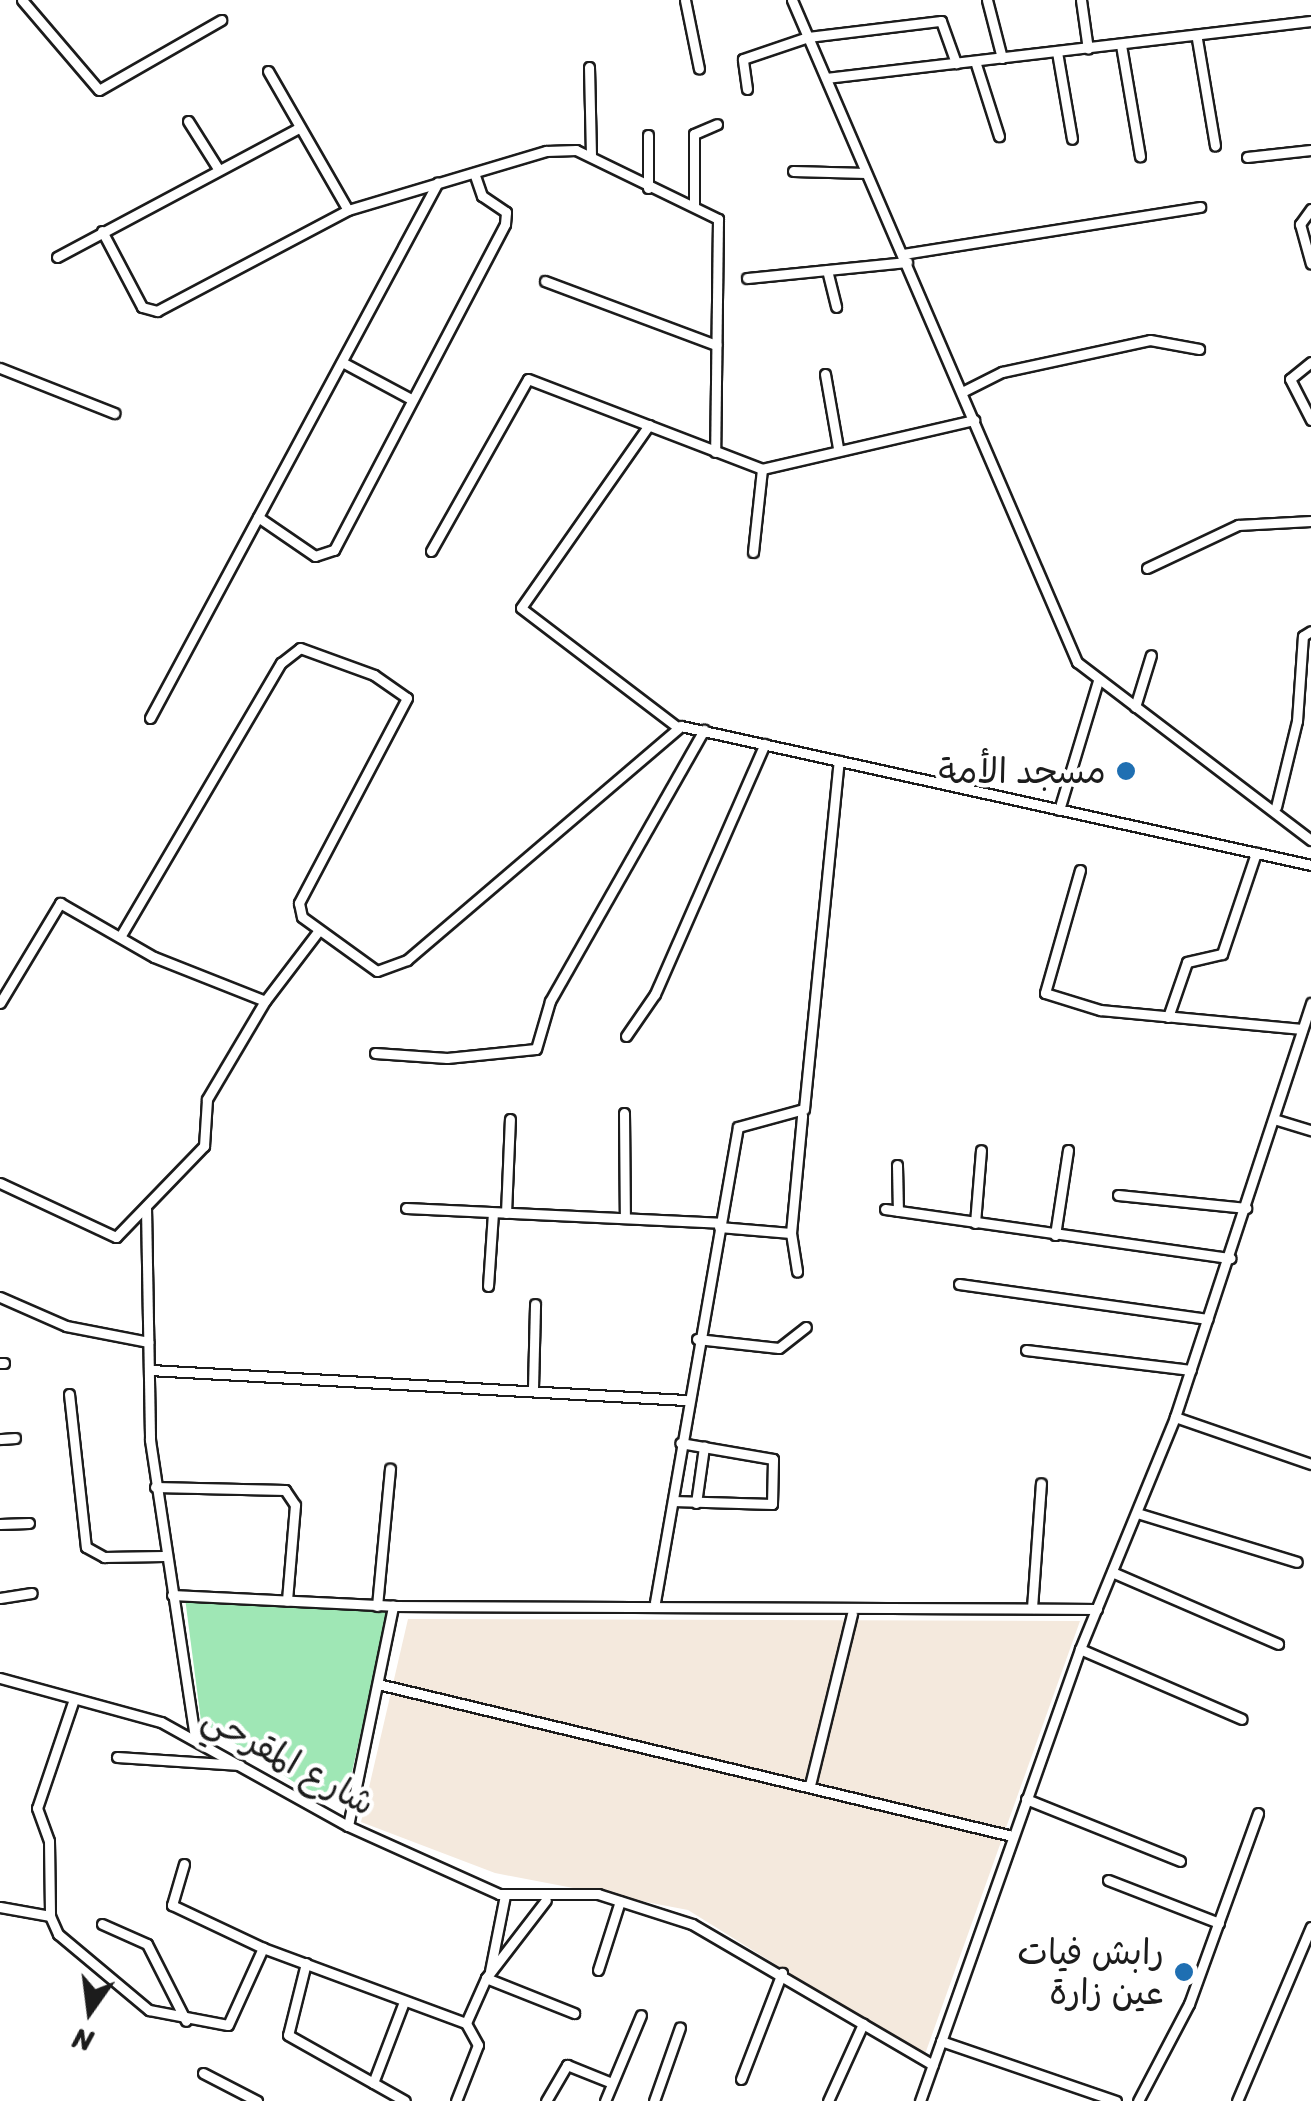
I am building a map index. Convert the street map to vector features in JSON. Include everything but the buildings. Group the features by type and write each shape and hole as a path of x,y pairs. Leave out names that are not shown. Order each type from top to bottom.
{"street":[{"path":"22,0 99,90 221,20"},
{"path":"685,0 699,69"},
{"path":"792,0 1077,662 1276,807 1311,840"},
{"path":"988,0 1002,58"},
{"path":"1081,0 1088,49"},
{"path":"826,78 1197,39 1311,20"},
{"path":"747,89 743,58 808,37 941,21 956,63"},
{"path":"1197,39 1214,145"},
{"path":"1121,45 1140,156"},
{"path":"1057,52 1072,139"},
{"path":"975,61 998,136"},
{"path":"589,67 591,156"},
{"path":"268,71 348,210"},
{"path":"188,122 217,168"},
{"path":"694,205 694,134 717,124"},
{"path":"57,257 217,168 299,128"},
{"path":"648,135 648,188"},
{"path":"102,231 142,306 158,310 348,210 561,148 591,156 648,188 694,205 720,226 715,452"},
{"path":"1247,156 1311,150"},
{"path":"793,172 866,172"},
{"path":"258,517 330,556 507,218 482,196 474,173"},
{"path":"150,718 438,182"},
{"path":"747,278 905,258 1200,206"},
{"path":"1311,209 1300,224 1311,264"},
{"path":"828,270 836,307"},
{"path":"546,281 716,345"},
{"path":"962,392 1002,372 1150,340 1200,349"},
{"path":"342,362 410,399"},
{"path":"1311,362 1290,380 1311,420"},
{"path":"0,368 114,413"},
{"path":"826,374 838,448"},
{"path":"431,551 528,379 762,469 838,448 974,420"},
{"path":"649,425 521,606 677,727 1311,864"},
{"path":"753,552 762,469"},
{"path":"1147,568 1238,526 1311,521"},
{"path":"1276,807 1297,721 1302,641 1311,632"},
{"path":"120,936 273,677 300,648 408,698 303,894 300,914 371,970 396,966 677,727"},
{"path":"1135,707 1151,654"},
{"path":"1059,810 1098,680"},
{"path":"375,1053 447,1058 536,1049 550,1001 704,730"},
{"path":"626,1036 654,994 765,744"},
{"path":"796,1272 791,1233 839,761"},
{"path":"1168,1017 1187,962 1222,954 1256,853"},
{"path":"1080,870 1045,993 1168,1017 1302,1030"},
{"path":"0,1002 56,904 222,990 265,1001"},
{"path":"0,1183 116,1237 204,1146 207,1098 265,1001 319,930"},
{"path":"920,2101 1080,1649 1175,1417 1231,1258 1311,1003"},
{"path":"624,1113 625,1218"},
{"path":"655,1602 685,1400 741,1123 802,1116"},
{"path":"506,1213 510,1119"},
{"path":"1274,1119 1311,1130"},
{"path":"976,1223 981,1150"},
{"path":"1054,1235 1068,1150"},
{"path":"898,1164 898,1211"},
{"path":"1118,1195 1246,1208"},
{"path":"146,1207 155,1487 195,1738"},
{"path":"406,1208 625,1218 791,1233"},
{"path":"885,1209 1231,1258"},
{"path":"488,1286 493,1213"},
{"path":"959,1284 1208,1319"},
{"path":"0,1296 66,1326 148,1342"},
{"path":"532,1388 535,1304"},
{"path":"697,1338 778,1348 806,1328"},
{"path":"1026,1350 1190,1370"},
{"path":"150,1370 532,1388 685,1400"},
{"path":"69,1394 86,1546 96,1556 164,1556"},
{"path":"1175,1417 1311,1464"},
{"path":"0,1439 16,1438"},
{"path":"672,1502 772,1504 773,1458 680,1443"},
{"path":"696,1503 704,1447"},
{"path":"377,1606 390,1469"},
{"path":"1032,1608 1041,1483"},
{"path":"155,1487 285,1490 295,1505 286,1601"},
{"path":"1137,1513 1297,1562"},
{"path":"0,1524 30,1523"},
{"path":"1112,1572 1278,1644"},
{"path":"0,1598 32,1594"},
{"path":"172,1595 377,1606 655,1602 1097,1609"},
{"path":"348,1826 394,1606"},
{"path":"810,1784 852,1614"},
{"path":"1080,1649 1242,1719"},
{"name":"شارع المقرحي","path":"0,1678 195,1738 348,1826 505,1895 546,1900 567,1892 620,1901 718,1935 932,2066"},
{"path":"378,1684 810,1784 1012,1836"},
{"path":"74,1699 36,1808 50,1841 50,1916 58,1934 148,2010 186,2021 228,2025 262,1948"},
{"path":"117,1757 243,1765"},
{"path":"1026,1799 1180,1861"},
{"path":"1138,2101 1219,1923 1258,1814"},
{"path":"184,1864 172,1905 262,1948 466,2023 478,2045 456,2101"},
{"path":"1108,1880 1219,1923"},
{"path":"488,1976 505,1895"},
{"path":"466,2023 488,1976 546,1900"},
{"path":"598,1970 620,1901"},
{"path":"0,1907 50,1916"},
{"path":"102,1924 147,1944 186,2021"},
{"path":"1237,2101 1311,1927"},
{"path":"306,1963 288,2035 405,2101"},
{"path":"741,2079 782,1973"},
{"path":"488,1976 574,2013"},
{"path":"372,2083 404,2002"},
{"path":"606,2101 641,2016"},
{"path":"828,2101 863,2024"},
{"path":"654,2101 680,2027"},
{"path":"941,2041 1116,2101"},
{"path":"546,2101 566,2064 612,2083"},
{"path":"203,2073 257,2101"}],"shaded area":[{"path":"408,1619 1080,1621 924,2057 688,1910 495,1873 361,1822"}],"green space":[{"path":"185,1598 389,1610 345,1802 303,1788 201,1721"}],"place":[{"name":"مسجد الأمة","path":"1126,771"},
{"name":"رابش فيات عين زارة","path":"1184,1972"}]}
